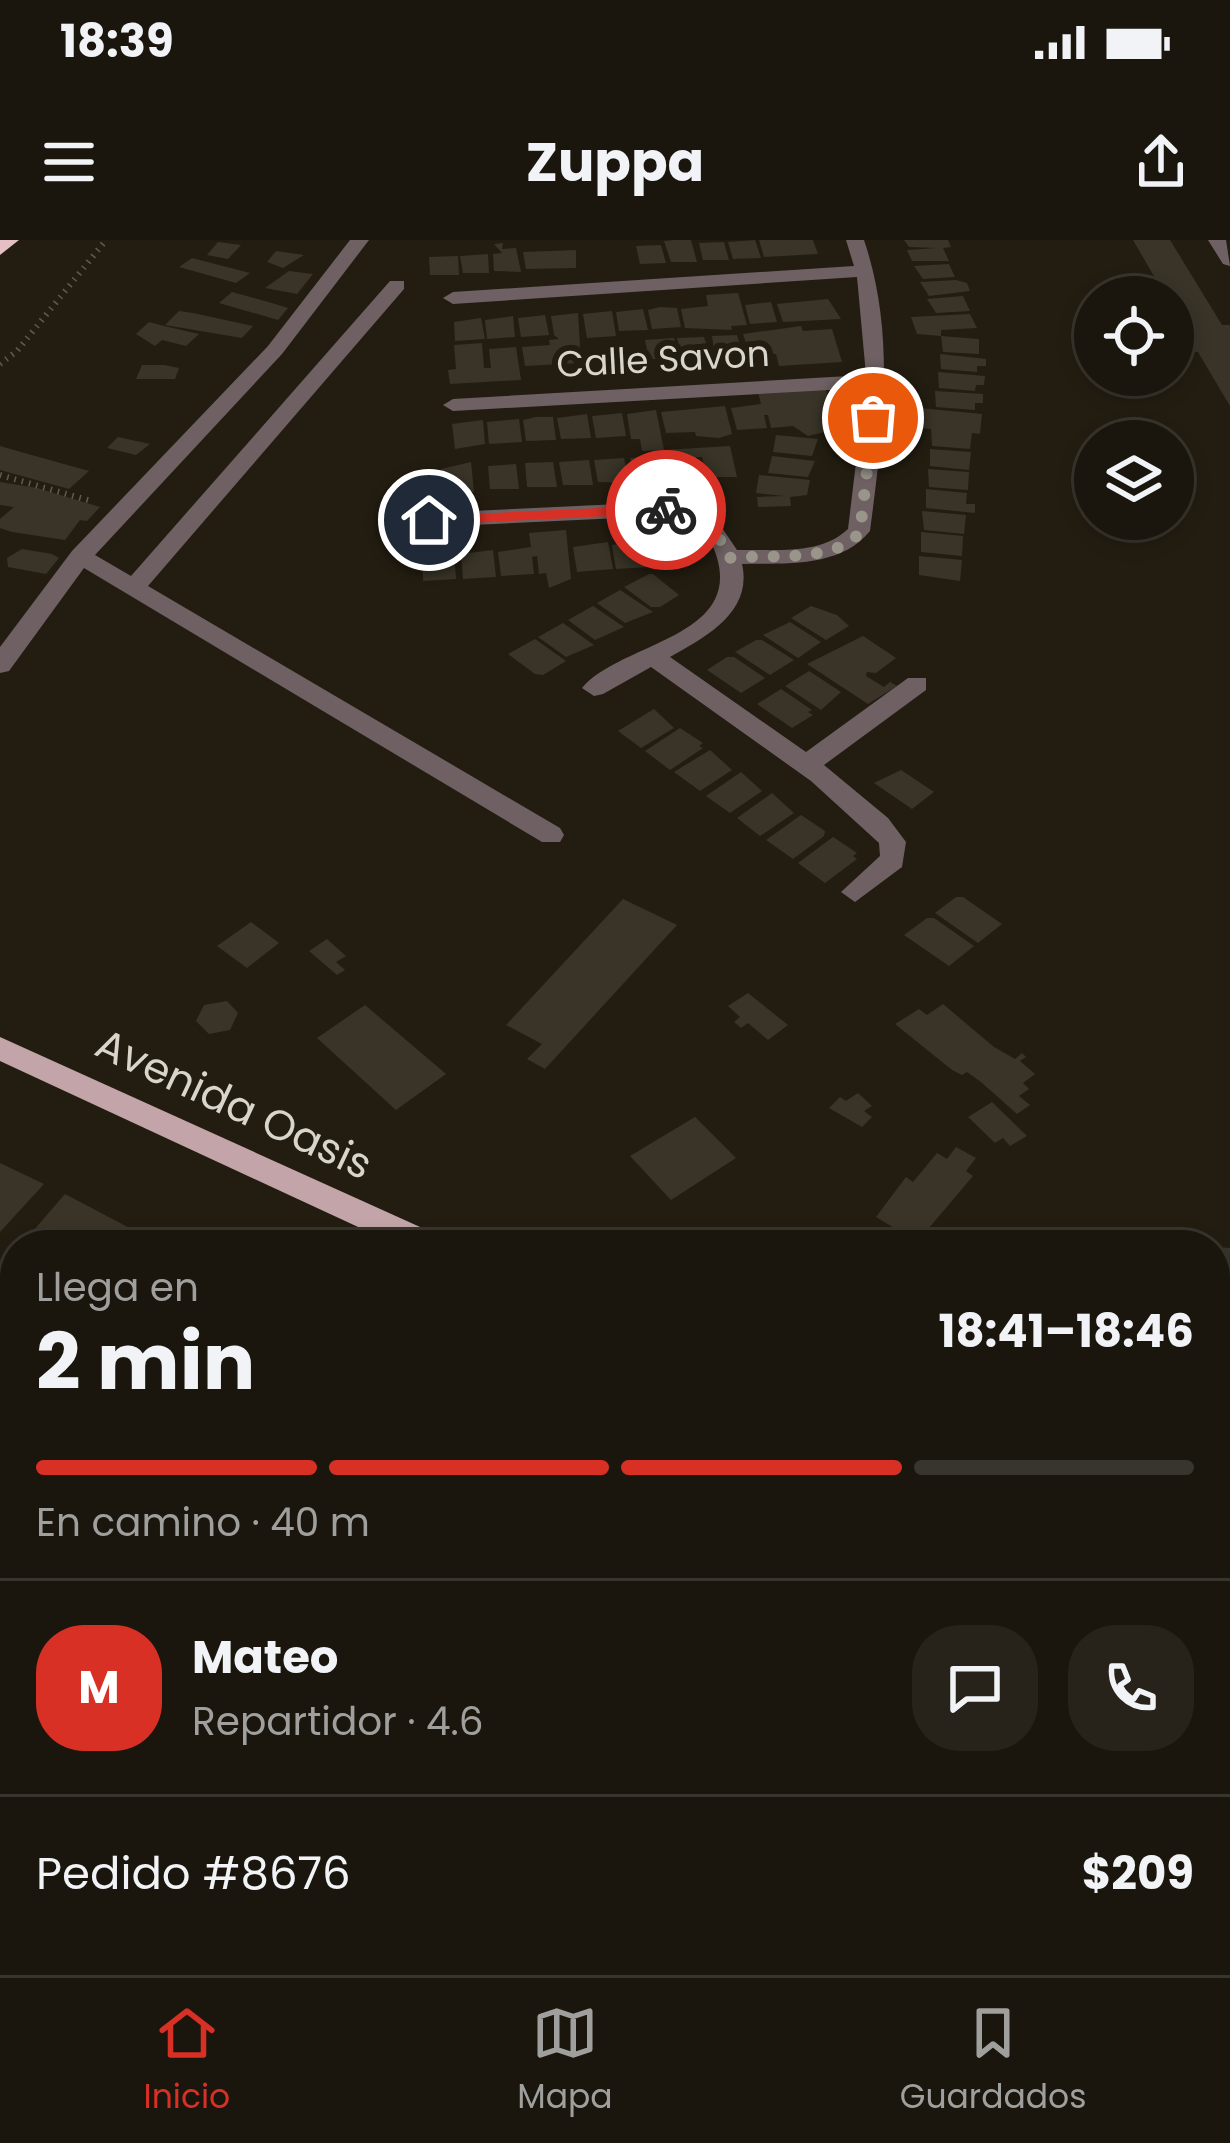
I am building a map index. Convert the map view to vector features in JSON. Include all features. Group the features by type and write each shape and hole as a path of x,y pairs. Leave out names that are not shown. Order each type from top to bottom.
{"highway":[{"path":"0,248 8,240"}],"main road":[{"name":"Avenida Oasis","path":"0,1048 388,1230"}],"street":[{"path":"0,664 80,556 294,326 360,240"},
{"path":"729,558 830,551 851,543 860,532 877,381 868,271 855,240"},
{"path":"1217,240 1230,260"},
{"path":"453,298 868,271"},
{"path":"134,588 398,285"},
{"name":"Calle Savon","path":"453,405 877,381"},
{"path":"429,520 683,511 697,514 719,533 734,586 730,602 712,618 593,688"},
{"path":"80,556 551,835"},
{"path":"650,655 806,766 892,842 893,860 855,892"},
{"path":"806,766 917,684"}],"path":[{"path":"0,364 16,351 106,240"},
{"path":"0,475 121,512"}],"building":[{"path":"691,240 697,262 671,262 664,241"},
{"path":"755,240 761,258 733,259 728,242"},
{"path":"759,240 813,240 818,254 764,257"},
{"path":"904,240 948,240 951,247 943,248 949,261 912,261 907,250 937,248 909,247"},
{"path":"1133,240 1170,240 1192,276 1154,276"},
{"path":"218,242 241,245 228,259 207,255"},
{"path":"724,242 729,260 703,260 699,243"},
{"path":"503,243 502,249 516,248 521,272 494,271 493,254 502,253 494,244"},
{"path":"661,245 666,263 640,264 636,246"},
{"path":"576,250 576,268 526,269 523,252"},
{"path":"276,251 304,255 283,268 267,262"},
{"path":"488,254 489,273 463,273 460,256"},
{"path":"458,256 459,275 430,275 429,257"},
{"path":"192,258 250,273 236,283 179,267"},
{"path":"949,264 955,277 923,279 914,266"},
{"path":"289,271 313,274 297,294 265,288"},
{"path":"1194,279 1222,325 1230,325 1230,406 1194,352"},
{"path":"920,282 967,283 970,291 929,296"},
{"path":"232,292 288,308 278,320 219,303"},
{"path":"738,293 747,325 731,326 732,330 685,328 681,309 708,306 706,295"},
{"path":"963,296 970,311 936,313 927,299"},
{"path":"828,299 841,319 783,322 777,304"},
{"path":"771,302 777,322 750,324 745,305"},
{"path":"677,308 681,327 652,329 648,310"},
{"path":"643,309 648,330 619,331 616,312"},
{"path":"179,311 253,326 242,338 165,325"},
{"path":"612,311 616,336 587,338 583,314"},
{"path":"578,313 581,363 525,366 522,347 550,345 549,340 559,339 551,316"},
{"path":"970,314 977,328 941,330 941,336 917,334 911,317"},
{"path":"545,315 549,335 521,337 518,318"},
{"path":"513,316 515,337 487,339 485,320"},
{"path":"481,318 485,339 455,341 454,322"},
{"path":"149,322 199,334 186,346 162,340 155,346 136,334"},
{"path":"801,326 803,331 832,329 842,362 779,366 776,354 749,353 743,334"},
{"path":"737,335 743,356 715,356 712,336"},
{"path":"941,336 979,339 979,354 943,352"},
{"path":"704,337 710,357 682,357 677,338"},
{"path":"674,338 679,359 649,359 645,340"},
{"path":"482,343 484,368 491,368 489,349 516,347 521,380 450,384 448,370 456,369 454,345"},
{"path":"940,354 986,359 986,366 977,366 977,372 941,369"},
{"path":"142,365 179,368 175,379 136,379"},
{"path":"938,372 985,376 984,385 976,385 975,391 939,388"},
{"path":"826,389 829,403 823,403 833,430 808,436 793,426 771,428 764,415 767,428 737,430 731,408 761,404 758,392"},
{"path":"935,391 983,394 983,403 975,403 975,410 936,407"},
{"path":"725,406 732,434 719,438 696,436 695,432 666,433 661,412"},
{"path":"909,407 982,414 980,434 972,433 970,449 932,446 931,429 906,427"},
{"path":"656,410 664,450 642,451 640,439 631,439 627,414"},
{"path":"622,413 626,436 596,438 592,416"},
{"path":"587,414 591,438 561,439 557,418"},
{"path":"553,417 556,440 526,441 523,420"},
{"path":"519,419 522,442 489,444 487,422"},
{"path":"483,420 485,444 455,449 452,424"},
{"path":"776,435 818,439 812,456 773,452"},
{"path":"118,437 150,444 136,455 107,448"},
{"path":"0,446 89,471 69,489 0,470"},
{"path":"730,446 737,477 707,477 702,457 696,457 701,479 669,479 663,450"},
{"path":"930,449 971,452 969,470 930,466"},
{"path":"659,456 665,480 634,480 630,458"},
{"path":"772,456 815,461 808,477 768,473"},
{"path":"624,458 629,483 598,482 594,460"},
{"path":"589,460 593,485 563,485 559,462"},
{"path":"471,462 474,492 443,492 441,469"},
{"path":"553,462 557,487 527,487 525,463"},
{"path":"516,464 519,489 490,489 488,466"},
{"path":"928,469 969,472 968,490 929,487"},
{"path":"759,475 810,480 807,495 790,497 791,506 758,507 757,497 784,496 756,493"},
{"path":"0,482 100,507 87,521 80,520 65,540 12,532 0,528 0,519 14,507 0,505"},
{"path":"926,489 967,493 966,504 975,504 975,513 926,508"},
{"path":"922,511 966,515 964,534 924,530"},
{"path":"566,530 571,579 549,588 546,573 539,574 537,556 532,557 534,574 501,576 498,552 531,547 529,533"},
{"path":"921,532 963,536 962,556 921,552"},
{"path":"679,538 684,565 652,567 648,542"},
{"path":"645,540 650,567 616,569 612,545"},
{"path":"608,542 613,569 577,572 573,547"},
{"path":"22,549 59,558 46,574 8,567 7,558"},
{"path":"493,550 496,577 463,579 461,554"},
{"path":"454,553 456,579 423,581 422,556"},
{"path":"919,556 962,560 960,581 919,575"},
{"path":"649,574 679,595 651,607 624,587"},
{"path":"620,590 653,612 625,623 597,603"},
{"path":"593,606 624,627 595,640 568,620"},
{"path":"811,606 837,615 849,626 826,640 791,618"},
{"path":"790,622 821,642 798,658 763,635"},
{"path":"563,623 594,645 566,657 538,637"},
{"path":"863,636 896,658 876,673 867,672 866,676 884,687 890,682 897,686 868,704 807,664"},
{"path":"535,639 566,661 543,675 508,654"},
{"path":"756,640 794,660 770,675 735,652"},
{"path":"727,657 765,678 741,693 707,670"},
{"path":"809,671 841,692 821,710 785,686"},
{"path":"781,689 813,715 792,728 757,704"},
{"path":"654,709 674,728 641,748 618,731"},
{"path":"680,728 703,743 699,746 703,748 670,770 645,751"},
{"path":"710,750 732,770 700,791 674,772"},
{"path":"901,770 934,792 912,809 874,783"},
{"path":"741,772 762,791 730,813 706,796"},
{"path":"772,793 794,813 760,836 737,818"},
{"path":"801,815 825,831 793,859 766,840"},
{"path":"833,837 857,853 853,856 857,859 825,883 798,863"},
{"path":"956,897 1002,924 978,943 935,913"},
{"path":"623,899 677,925 545,1069 527,1059 542,1044 506,1025"},
{"path":"927,918 974,946 949,966 904,935"},
{"path":"251,922 279,943 247,968 217,946"},
{"path":"327,939 346,956 336,962 345,970 337,975 309,951"},
{"path":"748,993 788,1025 768,1040 748,1023 741,1028 734,1022 740,1017 728,1006"},
{"path":"227,1001 238,1013 230,1030 209,1034 196,1021 204,1005"},
{"path":"943,1004 994,1047 1015,1059 1022,1053 1026,1057 1020,1061 1035,1074 1023,1083 1029,1089 1019,1096 1030,1105 1017,1114 981,1082 967,1072 962,1075 952,1070 895,1024 919,1009 927,1015"},
{"path":"365,1005 446,1074 396,1110 317,1038"},
{"path":"858,1093 872,1106 864,1111 872,1117 862,1127 829,1108 840,1097 846,1101"},
{"path":"992,1102 1027,1136 1010,1146 1003,1138 995,1143 968,1117"},
{"path":"695,1117 736,1158 671,1200 630,1156"},
{"path":"956,1147 976,1158 966,1171 973,1176 927,1230 897,1230 876,1217 906,1177 913,1182 937,1153 947,1159"},
{"path":"0,1163 44,1184 0,1230"},
{"path":"65,1194 133,1230 34,1230"}],"way so far":[{"path":"666,510 697,514 719,533 729,558 830,551 851,543 860,532 873,418"}],"route":[{"path":"429,520 666,510"}]}
